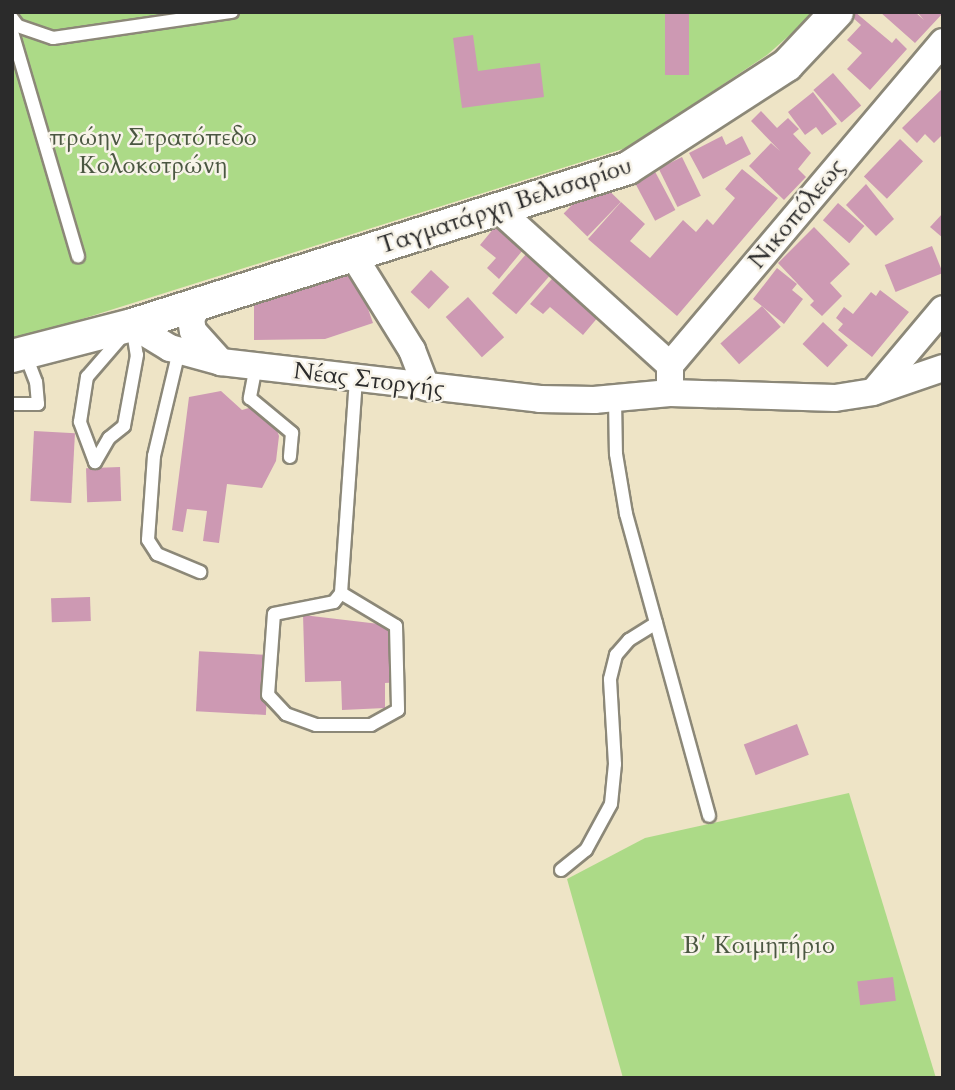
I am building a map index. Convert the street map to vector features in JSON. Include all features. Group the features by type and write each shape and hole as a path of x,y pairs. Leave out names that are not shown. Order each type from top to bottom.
{"street":[{"name":"Ταγματάρχη Βελισαρίου","path":"19,355 132,325 606,176 657,154 787,65 837,12"},
{"name":"Νικοπόλεως","path":"670,365 943,42"},
{"path":"499,209 670,365 670,393"},
{"path":"354,255 412,351 426,387"},
{"path":"210,300 197,307 193,331 221,362"},
{"path":"873,392 943,309"},
{"name":"Νέας Στοργής","path":"132,325 179,351 221,362 540,399 615,399 670,393 835,398 873,392 943,368"}],"lane":[{"path":"12,18 18,26 52,38 232,12"},
{"path":"12,32 78,256"},
{"path":"132,325 137,355 124,426 109,438 95,462 80,422 87,377 132,325"},
{"path":"179,351 154,456 148,540 157,554 200,572"},
{"path":"12,404 38,404 36,382 19,355"},
{"path":"256,366 250,398 292,433 290,457"},
{"path":"341,593 348,601 386,617 396,626 398,710 371,725 316,725 286,715 268,695 274,614 334,602 341,593 356,378"},
{"path":"615,399 619,480 709,816"},
{"path":"561,870 586,850 611,804 615,764 610,679 616,655 629,640 656,623"}],"green space":[{"name":"πρώην Στρατόπεδο Κολοκοτρώνη","path":"12,12 816,12 767,55 629,147 12,341"},
{"name":"Β΄ Κοιμητήριο","path":"849,793 936,1078 623,1078 567,879 645,838"}],"building":[{"path":"665,12 689,12 689,75 665,75"},
{"path":"855,12 892,43 896,38 907,49 870,90 847,69 862,53 847,40 861,25 851,16"},
{"path":"880,12 915,12 924,20 917,12 943,13 915,43"},
{"path":"473,35 478,71 540,63 544,97 462,108 453,38"},
{"path":"833,73 861,105 842,123 813,90"},
{"path":"943,88 943,134 934,143 925,134 917,143 902,128"},
{"path":"813,92 837,124 822,135 816,127 805,135 788,112"},
{"path":"761,111 777,128 788,118 799,129 793,134 811,153 798,169 806,177 784,200 749,166 771,143 780,151 751,121"},
{"path":"722,136 726,145 742,136 751,154 703,179 689,153"},
{"path":"900,139 923,161 887,199 864,176"},
{"path":"682,157 701,196 677,207 659,168"},
{"path":"651,164 675,210 655,221 631,175"},
{"path":"742,169 778,198 677,316 588,239 621,202 645,224 630,241 650,258 683,220 696,232 707,219 713,225 735,198 725,189"},
{"path":"597,179 621,202 587,236 564,214"},
{"path":"866,184 894,219 876,236 846,205"},
{"path":"838,203 864,226 849,243 823,220"},
{"path":"943,213 943,238 930,227"},
{"path":"499,222 527,245 499,279 487,268 496,258 480,245"},
{"path":"814,227 850,264 830,283 842,296 822,316 810,305 814,301 778,263"},
{"path":"534,245 558,266 516,314 492,293"},
{"path":"932,246 943,273 896,292 885,265"},
{"path":"352,263 373,323 325,339 254,340 254,296"},
{"path":"777,268 797,284 792,290 803,299 784,324 753,299"},
{"path":"431,270 449,287 429,309 411,292"},
{"path":"558,272 604,310 583,335 550,307 543,314 530,304"},
{"path":"880,290 909,312 872,357 838,330 843,324 836,318 844,307 853,314 871,292 876,296"},
{"path":"468,297 504,337 482,357 446,317"},
{"path":"762,306 781,327 739,364 720,343"},
{"path":"823,322 848,345 827,367 803,344"},
{"path":"221,391 242,410 259,405 272,416 279,436 276,461 262,488 227,484 219,543 203,541 207,511 187,509 183,532 172,530 189,397"},
{"path":"34,431 75,433 71,503 30,501"},
{"path":"120,467 121,501 87,502 86,468"},
{"path":"90,597 91,621 52,622 51,598"},
{"path":"303,615 396,626 400,682 385,683 385,708 342,710 341,681 305,682"},
{"path":"199,651 269,655 266,715 196,711"},
{"path":"797,724 809,755 756,775 744,744"},
{"path":"893,977 896,1001 860,1005 857,981"}]}
